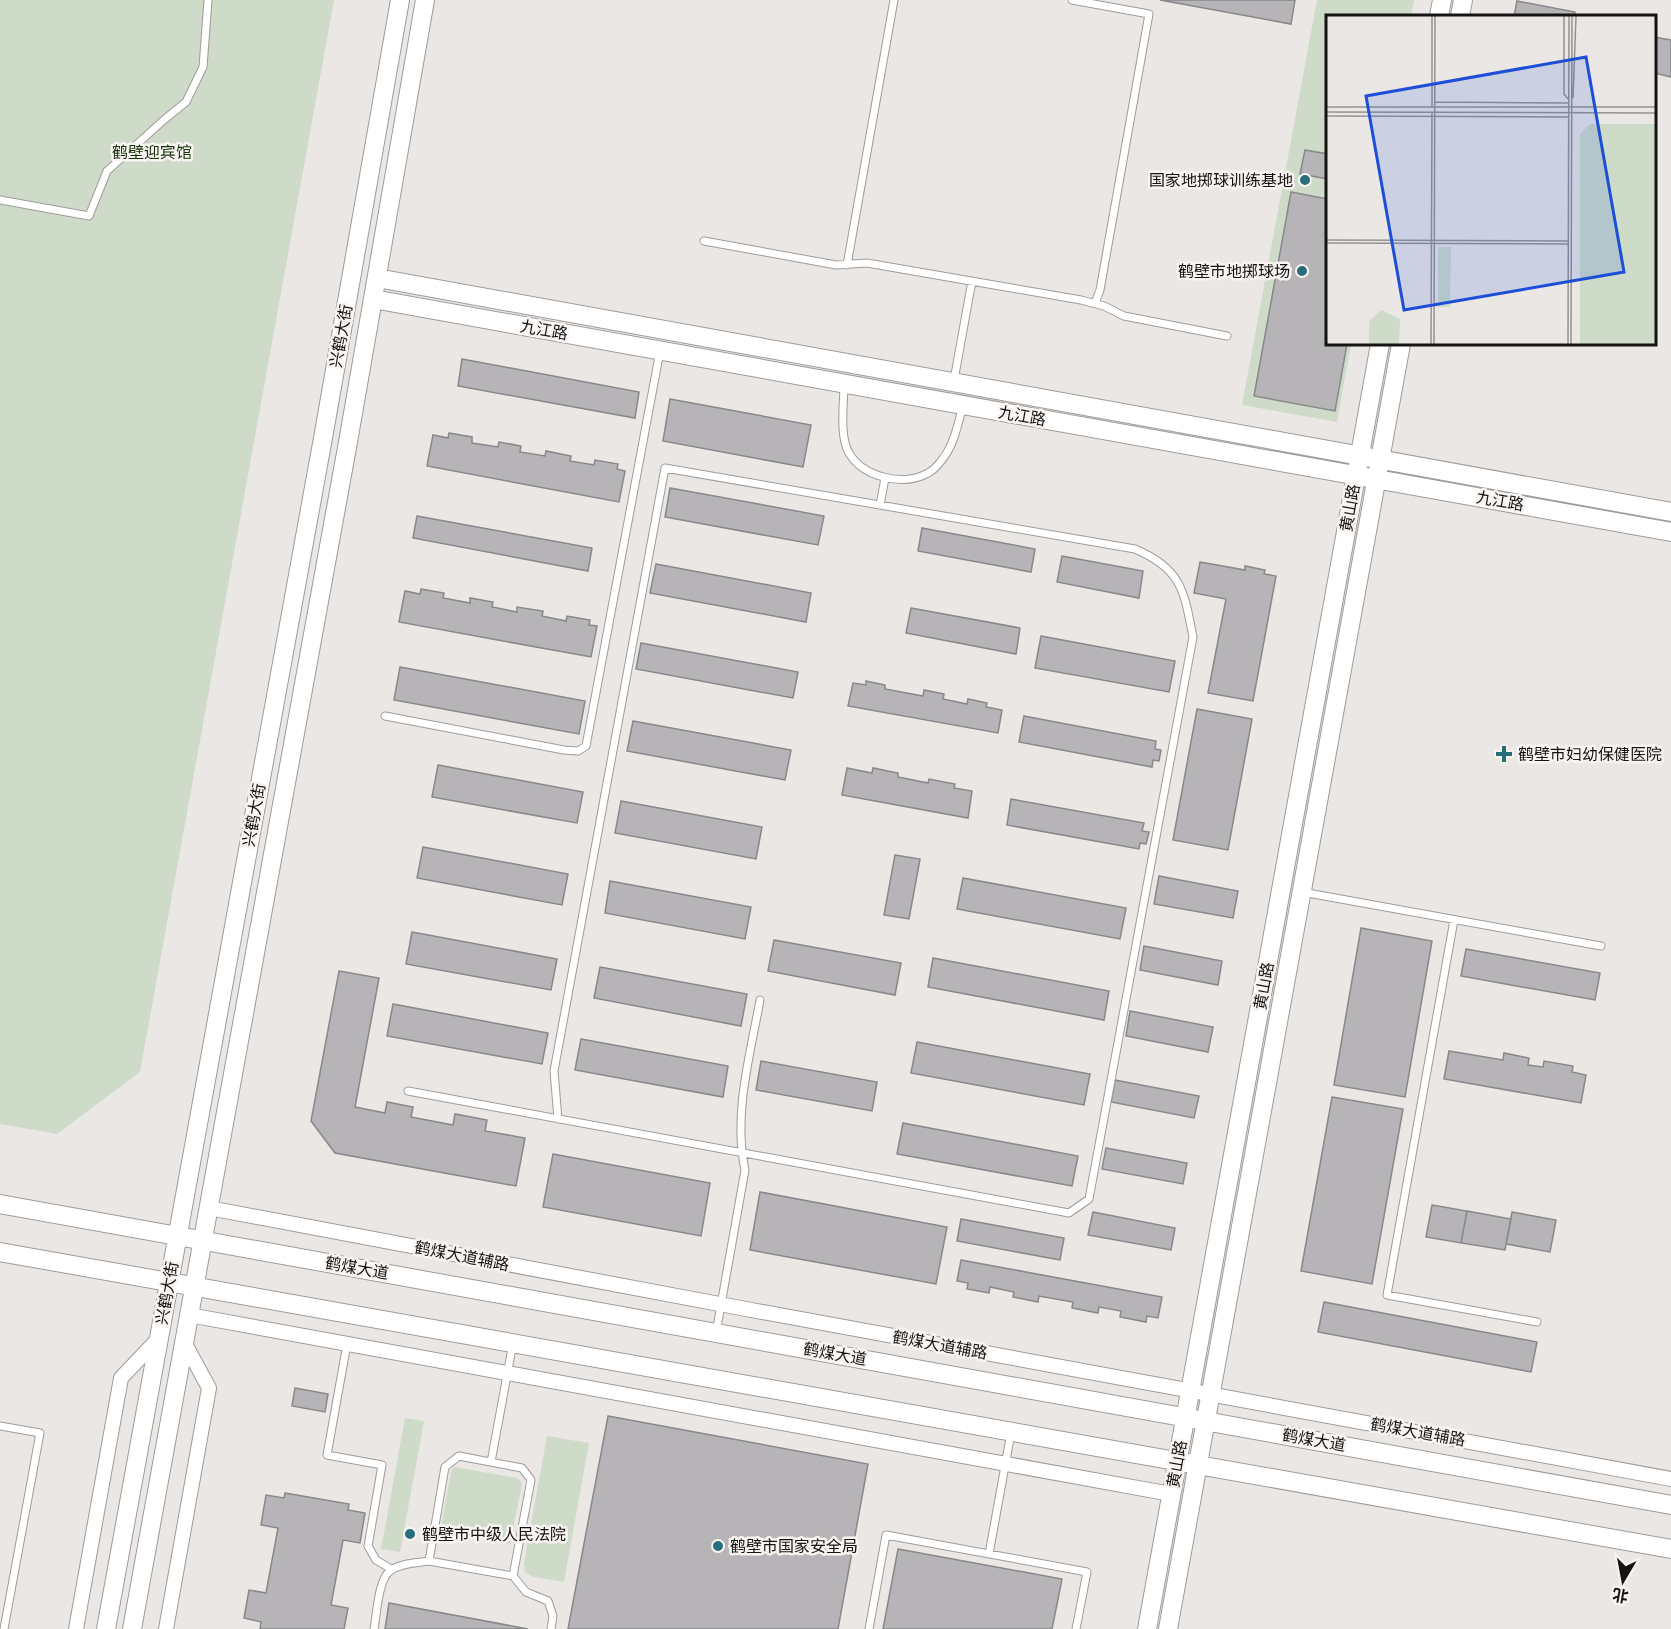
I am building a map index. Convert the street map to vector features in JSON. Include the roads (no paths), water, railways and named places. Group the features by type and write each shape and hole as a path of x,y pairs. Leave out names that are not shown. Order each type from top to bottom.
{"main road":[{"name":"兴鹤大街","path":"106,1629 321,449 400,0"},
{"name":"兴鹤大街","path":"132,1629 425,0"},
{"path":"1439,15 1442,0"},
{"path":"1460,15 1463,0"},
{"name":"九江路","path":"376,278 1671,513"},
{"name":"九江路","path":"373,299 1671,532"},
{"name":"黄山路","path":"1147,1629 1380,345"},
{"name":"黄山路","path":"1168,1629 1401,345"},
{"name":"鹤煤大道","path":"0,1204 1671,1505"},
{"path":"0,1252 1671,1549"}],"street":[{"name":"鹤煤大道辅路","path":"209,1208 1671,1479"},
{"path":"189,1315 1171,1494"},
{"path":"76,1629 121,1378 159,1338"},
{"path":"165,1629 209,1388 184,1342"}],"lane":[{"path":"0,200 89,216 108,171 186,102 202,67 208,0"},
{"path":"847,265 894,0"},
{"path":"1072,0 1149,14 1100,290 1095,303"},
{"path":"704,241 836,266 867,263 1095,303 1124,316 1227,336"},
{"path":"954,383 972,281"},
{"path":"385,716 564,750 578,751 586,746 660,351"},
{"path":"844,384 843,427 849,452 865,470 885,478 906,479 927,474 943,459 953,440 963,405"},
{"path":"408,1091 558,1119 742,1152 1069,1213 1089,1199 1193,637 1185,593 1169,570 1149,555 1135,549 665,468 555,1071 558,1119"},
{"path":"880,505 885,478"},
{"path":"1301,892 1601,946"},
{"path":"1454,920 1387,1295 1537,1322"},
{"path":"716,1333 746,1170 742,1152 741,1101 760,1000"},
{"path":"491,1462 513,1343"},
{"path":"347,1344 327,1455 382,1465 368,1546 375,1560 392,1569"},
{"path":"0,1426 40,1433 4,1629"},
{"path":"989,1554 1011,1431"},
{"path":"429,1561 445,1467 459,1456 522,1468 531,1480 513,1576"},
{"path":"869,1629 886,1535 1087,1572 1076,1629"},
{"path":"374,1629 383,1578 392,1569 429,1561 513,1576 526,1592 548,1601 553,1616 550,1629"}],"place":[{"name":"国家地掷球训练基地","path":"1305,180"},
{"name":"鹤壁市地掷球场","path":"1302,271"},
{"name":"鹤壁市妇幼保健医院","path":"1504,754"},
{"name":"鹤壁市中级人民法院","path":"410,1534"},
{"name":"鹤壁市国家安全局","path":"718,1546"}],"park label":[{"name":"鹤壁迎宾馆","path":"152,152"}]}
